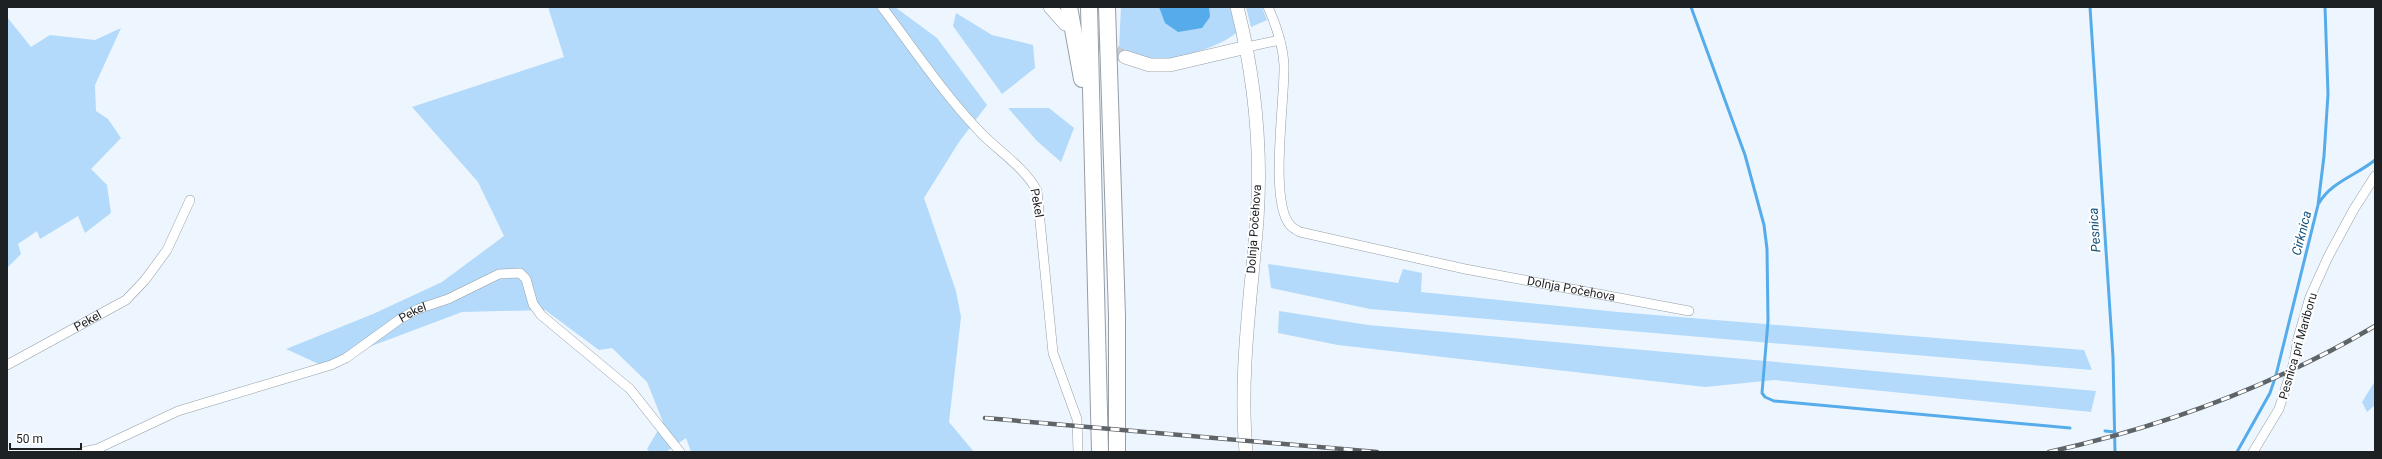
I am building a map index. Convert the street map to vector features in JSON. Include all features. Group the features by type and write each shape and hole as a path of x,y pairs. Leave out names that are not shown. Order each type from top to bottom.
{"highway":[{"path":"1069,7 1081,69 1083,115 1092,137"},
{"path":"1089,7 1099,349 1100,452"},
{"path":"1107,7 1117,316 1117,452"},
{"path":"1109,59 1114,45 1114,7"}],"main road":[{"path":"1050,7 1065,24"},
{"name":"Dolnja Počehova","path":"1237,7 1255,94 1258,196 1244,374 1246,452"},
{"path":"1125,57 1150,65 1170,65 1246,48"}],"street":[{"name":"Pekel","path":"882,7 954,102 982,134 1021,172 1030,178 1037,191 1053,353 1077,419 1078,452"},
{"path":"1246,48 1280,40 1268,7"},
{"name":"Dolnja Počehova","path":"1280,40 1284,65 1279,189 1281,205 1289,225 1300,232 1465,269 1689,310"},
{"name":"Pesnica pri Mariboru","path":"2253,452 2279,409 2313,291 2354,209 2375,176"},
{"name":"Pekel","path":"7,365 126,300 145,280 167,250 190,200"},
{"name":"Pekel","path":"85,452 97,449 178,411 331,365 346,358 400,319 418,309 448,299 489,278 511,272 520,273 526,279 533,304 541,315 630,389 680,452"}],"shaded area":[{"path":"548,7 895,7 937,38 987,105 959,142 924,198 956,291 961,317 949,422 974,452 691,452 686,438 666,452 650,452 647,449 663,422 647,382 612,348 599,350 545,310 462,312 321,365 286,349 373,314 442,282 504,236 478,182 412,107 564,57"},
{"path":"1121,7 1230,7 1236,33 1218,44 1193,53 1167,58 1145,58 1119,48"},
{"path":"1246,7 1262,7 1267,20 1251,27"},
{"path":"956,13 992,35 1033,45 1035,68 1002,94 953,26"},
{"path":"7,17 31,47 50,35 95,40 121,28 95,85 96,111 108,119 121,138 91,169 107,185 111,213 85,233 78,216 40,239 37,231 18,244 21,254 7,268"},
{"path":"1008,108 1049,108 1074,128 1061,162 1037,141"},
{"path":"1268,264 1398,283 1403,269 1422,273 1421,292 1618,312 2084,350 2092,370 1370,309 1271,288"},
{"path":"1279,311 1368,325 2096,391 2091,412 1774,380 1705,387 1338,345 1278,333"},
{"path":"2375,381 2375,405 2367,412 2362,402"}],"water":[{"path":"1159,7 1209,7 1210,17 1202,28 1178,32 1165,23"}],"waterway":[{"path":"1691,7 1745,155 1764,225 1767,249 1768,321 1762,393 1765,397 1774,401 2070,428"},
{"name":"Pesnica","path":"2090,7 2113,357 2115,452"},
{"name":"Cirknica","path":"2237,452 2270,393 2276,375 2318,205 2324,156 2328,94 2325,7"},
{"path":"2319,203 2337,184 2375,160"},
{"path":"2105,431 2115,432"}],"tunnel":[{"path":"1082,34 1125,57"}],"railway":[{"path":"2049,452 2134,430 2217,402 2298,367 2375,326"},
{"path":"985,418 1377,452"}]}
